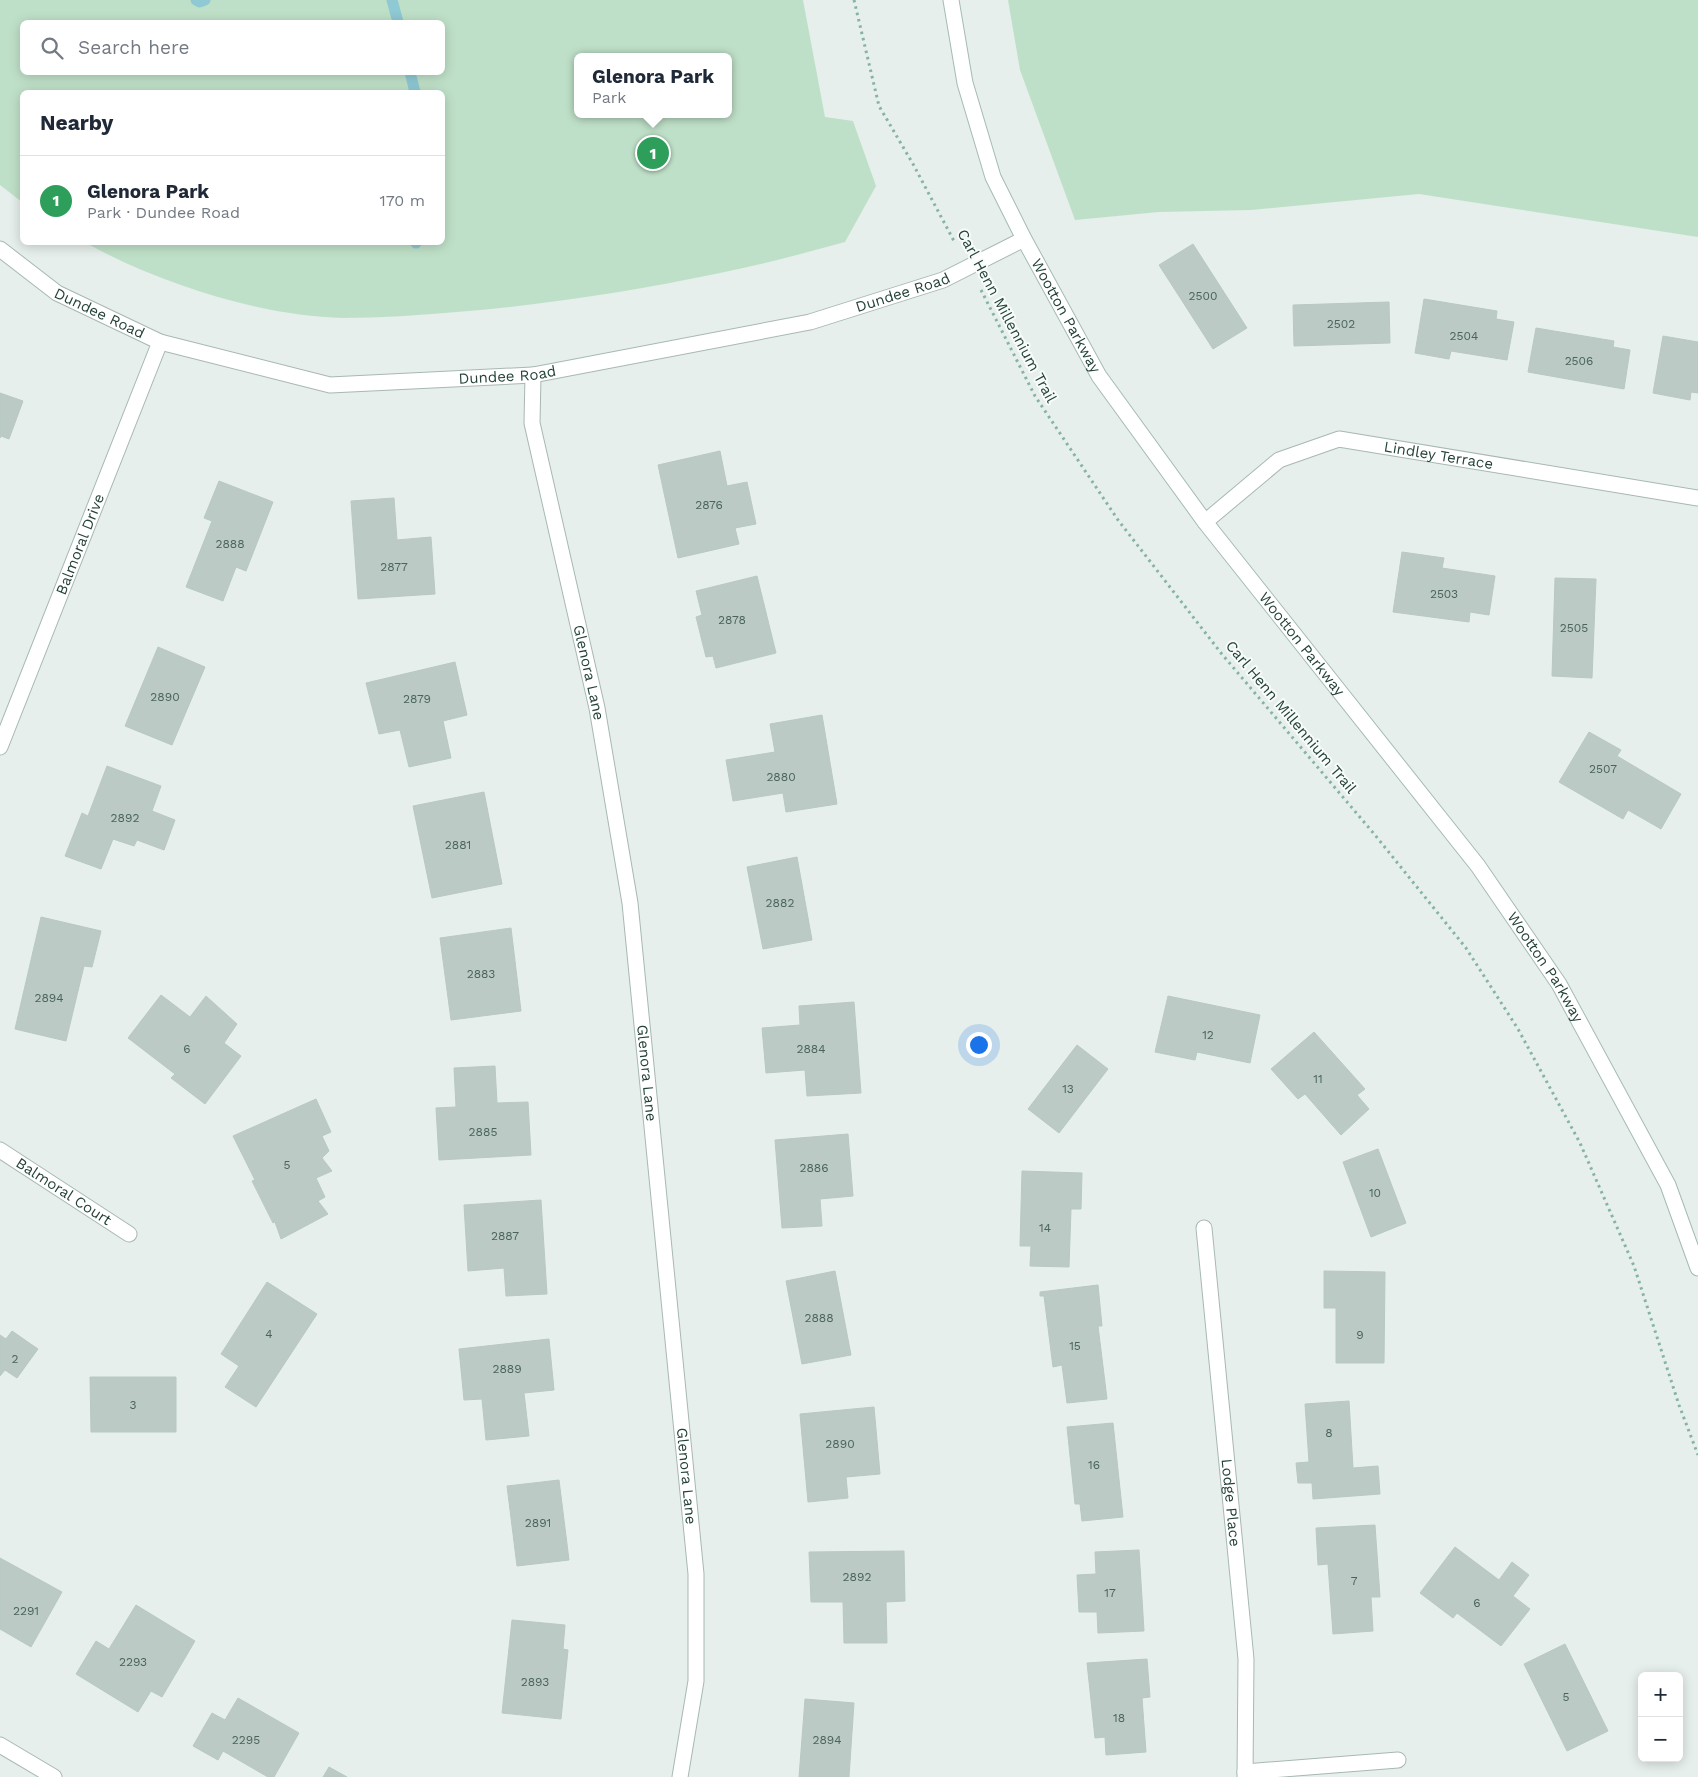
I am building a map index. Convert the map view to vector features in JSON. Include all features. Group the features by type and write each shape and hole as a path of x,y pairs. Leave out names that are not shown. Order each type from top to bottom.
{"street":[{"name":"Wootton Parkway","path":"951,0 965,83 990,168 1024,239 1099,376 1205,522 1478,866 1559,984 1668,1185 1698,1268"},
{"name":"Dundee Road","path":"0,250 57,293 160,342 330,386 533,375 810,322 943,280 1024,239"},
{"name":"Balmoral Drive","path":"0,747 160,342"},
{"name":"Glenora Lane","path":"533,375 532,423 597,708 630,903 696,1574 696,1681 680,1777"},
{"name":"Lindley Terrace","path":"1205,522 1279,460 1339,439 1698,498"},
{"name":"Balmoral Court","path":"0,1150 129,1234"},
{"name":"Lodge Place","path":"1204,1228 1246,1659 1245,1774"},
{"path":"0,1745 54,1777"},
{"path":"1245,1774 1398,1760"}],"path":[{"name":"Carl Henn Millennium Trail","path":"854,0 879,106 969,267 1034,396 1118,520 1222,653 1375,835 1466,948 1518,1029 1580,1142 1634,1266 1676,1396 1698,1455"}],"green space":[{"path":"0,0 803,0 825,117 853,121 876,186 845,242 767,263 655,286 589,297 490,309 386,317 343,318 278,311 210,295 145,271 90,245 445,245 445,90 20,90 20,200 0,185"},
{"path":"1008,0 1698,0 1698,237 1419,194 1251,210 1159,212 1075,220 1020,70"}],"building":[{"path":"1193,244 1247,328 1213,349 1159,265"},
{"path":"1424,299 1497,311 1496,319 1514,322 1507,360 1451,351 1449,359 1415,353"},
{"path":"1389,302 1390,343 1294,346 1293,305"},
{"path":"1536,328 1614,341 1613,347 1630,350 1624,389 1528,372"},
{"path":"1663,336 1698,342 1698,393 1691,392 1690,400 1653,393"},
{"path":"0,393 23,401 9,439 1,436 0,438"},
{"path":"720,451 727,486 747,482 756,524 735,528 739,544 678,558 658,465"},
{"path":"219,481 273,502 246,571 236,567 223,601 186,587 212,521 204,518"},
{"path":"394,498 397,540 431,537 435,594 358,599 351,501"},
{"path":"1402,552 1444,558 1442,568 1495,576 1489,615 1470,612 1469,622 1393,612"},
{"path":"757,576 776,653 716,668 713,656 706,657 696,617 702,615 696,591"},
{"path":"1555,578 1596,579 1592,678 1552,676"},
{"path":"158,647 205,667 172,745 125,726"},
{"path":"455,662 467,715 443,721 451,758 409,767 400,730 379,734 366,683"},
{"path":"822,715 837,804 786,812 783,793 733,801 726,760 775,752 770,724"},
{"path":"1589,732 1621,750 1617,756 1681,794 1661,829 1628,810 1623,819 1559,782"},
{"path":"107,766 161,786 152,811 175,820 164,850 137,840 134,846 113,839 101,869 65,856 82,813 88,816"},
{"path":"484,792 502,884 432,898 413,806"},
{"path":"797,857 812,940 763,949 747,867"},
{"path":"41,917 101,931 92,967 84,966 66,1041 15,1029"},
{"path":"511,928 521,1011 451,1020 440,938"},
{"path":"161,995 190,1017 206,996 237,1024 224,1043 241,1056 205,1104 171,1078 175,1074 128,1038"},
{"path":"1168,996 1260,1015 1250,1063 1197,1052 1195,1060 1155,1052"},
{"path":"854,1002 861,1093 807,1096 805,1070 766,1073 762,1028 800,1025 799,1006"},
{"path":"1314,1032 1365,1089 1357,1095 1369,1109 1341,1135 1305,1094 1298,1099 1271,1069"},
{"path":"1077,1045 1108,1069 1059,1133 1028,1109"},
{"path":"495,1066 497,1103 528,1102 531,1155 439,1160 436,1108 456,1107 454,1068"},
{"path":"316,1099 331,1132 322,1136 329,1151 322,1158 332,1171 316,1178 325,1197 318,1201 328,1214 281,1239 275,1222 273,1223 252,1181 255,1180 233,1136"},
{"path":"848,1134 853,1196 820,1199 822,1226 782,1228 775,1140"},
{"path":"1378,1149 1406,1223 1371,1237 1343,1162"},
{"path":"1022,1171 1082,1173 1081,1209 1071,1209 1069,1267 1030,1266 1031,1246 1020,1246"},
{"path":"541,1200 547,1294 506,1296 504,1268 468,1271 464,1205"},
{"path":"835,1271 851,1355 802,1364 786,1281"},
{"path":"1324,1271 1385,1272 1384,1363 1336,1363 1336,1308 1324,1308"},
{"path":"267,1282 317,1314 256,1407 225,1387 239,1366 221,1354"},
{"path":"1098,1285 1102,1326 1098,1326 1107,1399 1067,1403 1062,1365 1053,1367 1044,1296 1040,1296 1040,1292"},
{"path":"12,1331 38,1349 17,1378 5,1370 0,1376 0,1335 6,1339"},
{"path":"549,1339 554,1390 524,1393 529,1436 486,1440 482,1399 464,1400 459,1349"},
{"path":"90,1377 176,1377 176,1432 91,1432"},
{"path":"1349,1401 1353,1468 1378,1466 1380,1494 1313,1499 1312,1483 1298,1483 1296,1463 1309,1462 1305,1404"},
{"path":"874,1407 880,1474 846,1477 848,1498 808,1502 800,1414"},
{"path":"1113,1423 1123,1517 1082,1521 1080,1504 1075,1504 1067,1427"},
{"path":"559,1480 569,1560 517,1566 507,1486"},
{"path":"1375,1525 1380,1597 1371,1597 1373,1631 1333,1634 1328,1564 1318,1565 1316,1528"},
{"path":"1455,1547 1499,1580 1512,1562 1529,1575 1513,1596 1530,1609 1501,1646 1457,1613 1453,1618 1420,1593"},
{"path":"1139,1550 1144,1631 1098,1633 1097,1612 1079,1612 1077,1575 1096,1574 1095,1552"},
{"path":"904,1551 905,1601 886,1602 887,1643 844,1643 843,1602 811,1602 809,1552"},
{"path":"0,1558 62,1592 31,1647 0,1629"},
{"path":"136,1605 195,1641 162,1697 151,1691 138,1712 76,1674 96,1641 109,1649"},
{"path":"512,1620 565,1625 563,1649 568,1650 561,1719 502,1713"},
{"path":"1565,1644 1608,1731 1567,1751 1524,1664"},
{"path":"1147,1659 1150,1697 1142,1698 1146,1752 1106,1755 1105,1737 1095,1738 1087,1663"},
{"path":"238,1698 299,1733 274,1777 268,1777 223,1751 218,1760 193,1746 212,1713 225,1720"},
{"path":"805,1699 854,1703 849,1777 799,1777"},
{"path":"329,1767 347,1777 323,1777"}],"waterway":[{"path":"196,0 200,2 205,0"},
{"path":"392,0 397,20"},
{"path":"411,75 414,90"}],"place":[{"name":"Glenora Park","path":"653,153"}]}
